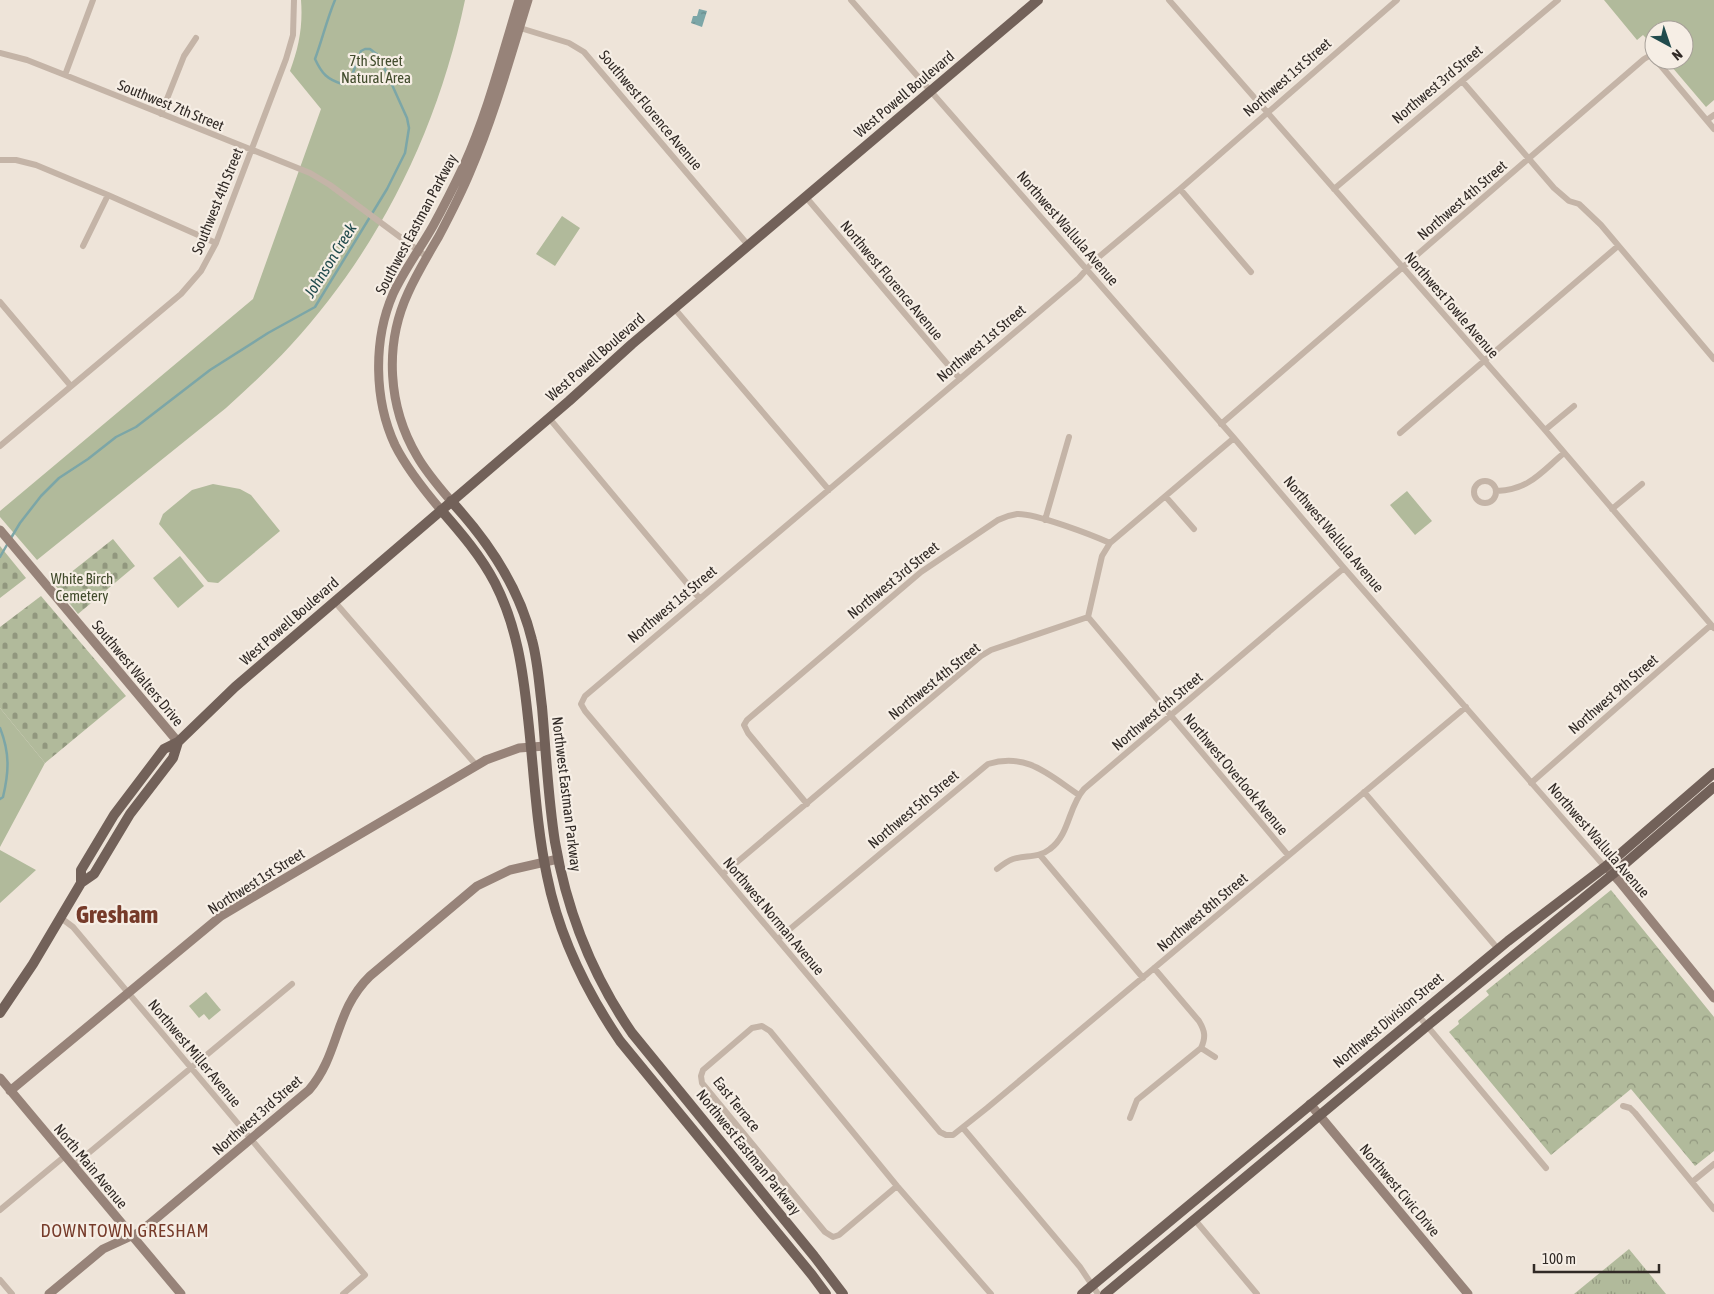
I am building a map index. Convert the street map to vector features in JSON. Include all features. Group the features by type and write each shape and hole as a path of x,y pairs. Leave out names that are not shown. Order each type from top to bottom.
{"main road":[{"name":"West Powell Boulevard","path":"0,1013 34,964 82,883 94,874 130,814 173,758 178,742 235,687 549,418 674,308 1038,0"},
{"name":"Northwest Eastman Parkway","path":"451,501 492,550 524,612 536,656 558,859 580,938 593,967 617,1010 649,1054 809,1249 843,1294"},
{"name":"Northwest Eastman Parkway","path":"441,510 486,567 511,619 522,660 544,862 554,904 567,944 587,988 604,1018 632,1056 806,1267 826,1294"},
{"name":"Northwest Division Street","path":"1082,1294 1095,1290 1310,1104 1498,949 1605,867 1714,773"},
{"name":"Northwest Division Street","path":"1105,1294 1613,874 1714,787"}],"street":[{"path":"65,75 93,0"},
{"name":"Southwest 4th Street","path":"1,444 180,294 201,271 216,243 286,59 293,35 294,0"},
{"name":"Southwest Eastman Parkway","path":"451,501 430,476 412,447 398,411 393,382 392,360 397,322 407,294 456,202 482,144 497,103 515,26 518,0"},
{"name":"Southwest Eastman Parkway","path":"441,510 414,477 394,444 384,414 379,358 385,318 400,281 450,193 475,140 515,26 528,0"},
{"name":"Northwest Wallula Avenue","path":"851,0 1234,438 1531,783 1613,874 1714,998"},
{"name":"Northwest Towle Avenue","path":"1169,0 1545,430 1713,626"},
{"name":"Northwest 1st Street","path":"582,704 585,696 960,379 1397,0"},
{"name":"Northwest 3rd Street","path":"1334,189 1558,0"},
{"name":"Southwest Florence Avenue","path":"515,26 569,43 584,52 748,245"},
{"path":"161,114 184,56 196,38"},
{"name":"Southwest 7th Street","path":"0,53 27,60 310,173 351,200 427,257"},
{"name":"Northwest 4th Street","path":"1221,424 1644,59"},
{"path":"1665,70 1714,128"},
{"path":"1462,81 1561,195 1588,211 1714,359"},
{"path":"1707,120 1714,115"},
{"path":"0,160 26,162 108,195 216,243"},
{"path":"1180,189 1251,272"},
{"path":"83,246 108,195"},
{"name":"Northwest Florence Avenue","path":"805,196 960,379"},
{"path":"1400,433 1618,246"},
{"path":"0,302 70,385"},
{"path":"674,308 829,490"},
{"path":"1545,430 1574,406"},
{"path":"549,418 700,599"},
{"path":"1045,520 1068,437"},
{"path":"1088,617 1102,556 1110,543 1234,438"},
{"path":"1497,491 1511,490 1530,482 1564,453"},
{"path":"1612,509 1642,484"},
{"path":"1166,497 1194,528"},
{"name":"Northwest 3rd Street","path":"807,804 748,733 744,725 748,720 922,572 998,520 1007,516 1027,515 1110,543"},
{"name":"Southwest Walters Drive","path":"0,530 178,742"},
{"name":"Northwest 6th Street","path":"1040,855 1050,849 1063,835 1073,806 1079,795 1091,783 1344,568"},
{"path":"334,602 477,766"},
{"name":"Northwest 4th Street","path":"723,874 981,656 991,650 1088,617"},
{"name":"Northwest Overlook Avenue","path":"1088,617 1288,855"},
{"name":"Northwest 9th Street","path":"1531,783 1713,626"},
{"name":"Northwest Norman Avenue","path":"582,704 585,712 940,1132 946,1135 953,1135"},
{"name":"Northwest 8th Street","path":"953,1135 1466,707"},
{"name":"Northwest 1st Street","path":"10,1091 228,912 477,766 507,752 532,746 545,746"},
{"name":"Northwest 5th Street","path":"778,939 988,764 1007,759 1027,762 1079,795"},
{"path":"1364,792 1498,949"},
{"path":"996,869 1014,858 1040,855 1143,978"},
{"name":"Northwest 3rd Street","path":"48,1294 103,1249 140,1232 303,1096 316,1082 328,1063 344,1013 355,993 370,976 478,886 498,874 558,859"},
{"name":"Northwest Miller Avenue","path":"61,918 74,927 365,1275 343,1294"},
{"path":"1130,1118 1137,1100 1201,1048 1205,1039 1204,1029 1199,1021 1154,968"},
{"path":"74,1166 292,984"},
{"path":"1418,1014 1546,1168"},
{"name":"East Terrace","path":"897,1186 839,1235 833,1237 825,1232 702,1083 700,1076 703,1070 752,1028 762,1026 770,1031 897,1186 991,1294"},
{"path":"1201,1048 1216,1057"},
{"name":"North Main Avenue","path":"0,1078 181,1294"},
{"name":"Northwest Civic Drive","path":"1310,1104 1468,1294"},
{"path":"1623,1106 1630,1108 1635,1113 1714,1209"},
{"path":"962,1128 1080,1267 1095,1290"},
{"path":"0,1210 65,1156"},
{"path":"1692,1182 1714,1164"},
{"path":"1195,1220 1257,1294"},
{"path":"0,1280 12,1294"}],"green space":[{"name":"7th Street Natural Area","path":"301,0 465,0 439,95 422,140 401,185 378,227 352,268 323,308 291,345 226,408 37,560 0,517 0,511 253,299 321,109 290,71 300,36"},
{"path":"1604,0 1714,0 1714,100 1706,107 1675,70 1694,70 1694,20 1644,20 1644,36 1637,40"},
{"path":"562,216 580,228 555,266 536,254"},
{"path":"213,484 240,489 251,495 280,531 218,583 208,582 159,524 163,514 192,490"},
{"path":"1407,491 1432,521 1415,535 1390,505"},
{"name":"White Birch Cemetery","path":"113,539 135,566 78,614 55,585"},
{"path":"0,546 26,578 0,598"},
{"path":"180,556 204,586 178,608 153,578"},
{"path":"41,596 126,696 45,763 0,708 0,627"},
{"path":"0,708 45,763 0,847"},
{"path":"0,850 36,870 0,903"},
{"path":"1611,890 1714,1017 1714,1151 1695,1166 1631,1089 1551,1155 1449,1032 1459,1024 1458,1021 1489,995 1486,991"},
{"path":"206,992 221,1010 209,1020 204,1014 199,1018 189,1006"},
{"path":"1629,1249 1666,1294 1574,1294"}],"water":[{"path":"699,9 707,11 702,27 691,23 693,16 697,16"}],"waterway":[{"name":"Johnson Creek","path":"11,538 41,496 59,478 88,459 116,437 136,427 210,370 268,333 315,307 387,189 405,153 409,128 407,118 379,56 370,49 361,51 351,78 342,84 329,78 320,69 315,59 335,0"},
{"name":"Johnson Creek","path":"0,557 8,543"},
{"name":"Johnson Creek","path":"0,728 6,746 8,762 5,788 3,797 0,799"}],"district":[{"name":"Gresham","path":"117,914"},
{"name":"DOWNTOWN GRESHAM","path":"125,1230"}]}
